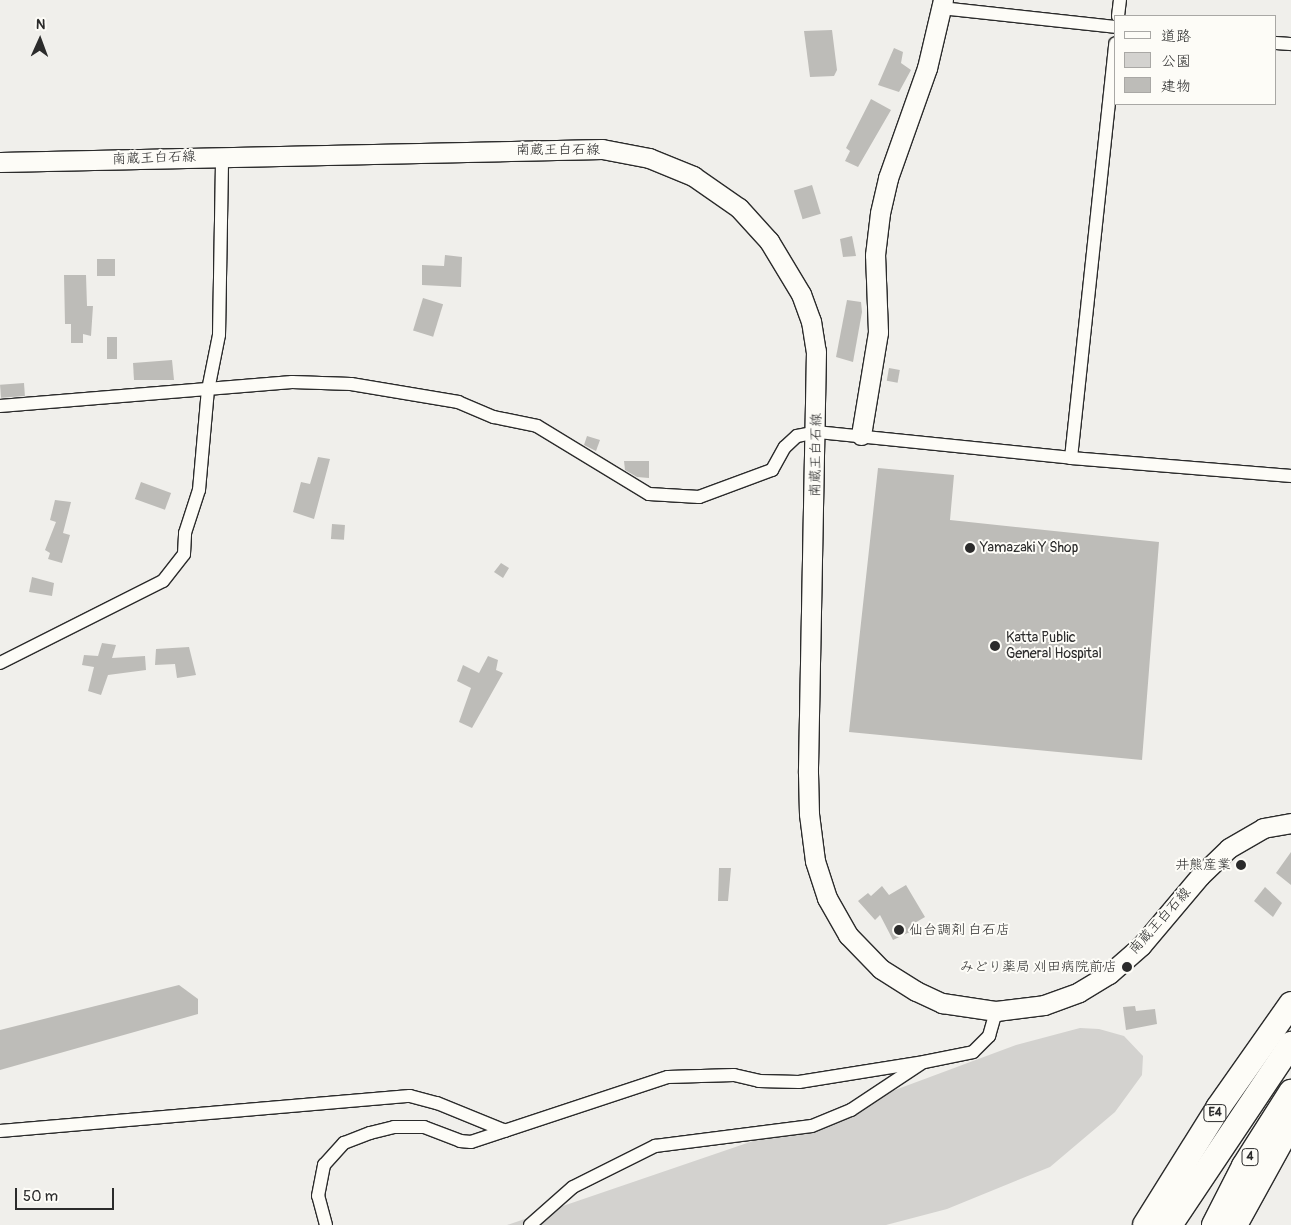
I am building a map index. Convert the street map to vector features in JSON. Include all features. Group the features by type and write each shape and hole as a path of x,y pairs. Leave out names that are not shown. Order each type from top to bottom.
{"highway":[{"name":"E4","path":"1145,1225 1218,1108 1291,1004"},
{"name":"E4","path":"1170,1225 1291,1044"},
{"name":"4","path":"1214,1225 1244,1166 1291,1092"},
{"name":"4","path":"1235,1225 1291,1123"}],"main road":[{"path":"861,435 878,332 875,255 880,213 888,178 924,77 942,4"},
{"name":"南蔵王白石線","path":"0,162 602,149 649,158 693,176 722,194 754,223 783,262 801,294 811,321 816,351 817,432 808,773 810,833 820,881 848,936 881,969 916,991 942,1003 996,1011 1044,1005 1079,992 1109,974 1141,946 1200,876 1229,848 1263,828 1291,823"}],"street":[{"path":"1118,15 1120,0"},
{"path":"942,4 1114,28"},
{"path":"1276,42 1291,44"},
{"path":"1071,458 1114,52"},
{"path":"0,663 163,581 184,554 186,533 199,490 208,390 219,334 222,156"},
{"path":"0,406 292,382 352,384 458,402 494,417 536,426 649,494 691,497 727,488 772,470 785,447 797,436 817,432 1071,458 1291,476"},
{"path":"326,1225 318,1196 321,1175 329,1157 344,1143 370,1133 405,1126 424,1127 465,1142 506,1131 668,1077 734,1075 759,1080 799,1082 924,1062 974,1052 989,1036 996,1011"},
{"path":"530,1225 573,1187 656,1146 812,1126 851,1110 924,1062"},
{"path":"0,1131 410,1096 437,1103 506,1131"}],"green space":[{"path":"1080,1028 1099,1029 1124,1036 1143,1056 1142,1075 1115,1112 1050,1167 947,1209 886,1225 507,1225 809,1122 1016,1045"}],"building":[{"path":"832,30 837,70 834,76 810,77 804,31"},
{"path":"894,48 903,52 901,63 911,70 899,92 878,85"},
{"path":"871,99 891,110 858,167 845,161 850,151 846,148"},
{"path":"812,185 821,214 803,219 794,191"},
{"path":"852,236 856,256 843,257 840,239"},
{"path":"445,255 462,257 461,287 422,285 422,265 444,266"},
{"path":"97,259 115,259 115,276 97,276"},
{"path":"64,275 86,275 87,306 93,306 91,336 83,334 83,343 71,343 71,324 65,324"},
{"path":"423,298 443,304 433,337 413,331"},
{"path":"847,300 861,302 862,312 853,362 836,357"},
{"path":"107,337 117,337 117,359 107,359"},
{"path":"172,360 174,380 134,380 133,363"},
{"path":"889,368 900,370 898,383 887,381"},
{"path":"24,383 25,396 1,398 0,385"},
{"path":"587,436 600,440 596,451 584,445"},
{"path":"318,457 330,459 314,519 293,512 301,482 310,484"},
{"path":"624,461 649,461 649,478 637,477 625,470"},
{"path":"878,468 954,475 950,520 1159,542 1142,760 849,732"},
{"path":"141,482 171,493 165,510 135,499"},
{"path":"55,500 71,502 63,533 70,535 62,563 48,559 50,553 45,550 56,522 50,520"},
{"path":"332,524 345,525 344,540 331,539"},
{"path":"501,563 509,568 503,578 494,572"},
{"path":"32,577 54,583 52,596 29,592"},
{"path":"102,643 116,645 112,658 145,656 146,670 108,675 101,695 88,691 94,667 82,665 84,655 98,656"},
{"path":"189,647 196,675 177,678 175,664 155,665 156,649"},
{"path":"488,656 498,660 496,670 503,673 472,728 459,722 471,688 457,681 463,665 479,673"},
{"path":"1291,852 1291,885 1276,873"},
{"path":"719,868 731,868 728,901 718,901"},
{"path":"906,885 925,917 913,924 916,929 893,940 880,915 875,920 858,901 868,893 871,896 882,886 889,895"},
{"path":"1265,887 1282,903 1273,917 1254,901"},
{"path":"179,985 198,999 198,1014 0,1070 0,1030"},
{"path":"1135,1006 1136,1011 1155,1009 1157,1024 1126,1030 1123,1007"}],"place":[{"name":"Yamazaki Y Shop","path":"970,548"},
{"name":"Katta Public General Hospital","path":"995,646"},
{"name":"井熊産業","path":"1241,865"},
{"name":"仙台調剤 白石店","path":"899,930"},
{"name":"みどり薬局 刈田病院前店","path":"1127,967"}]}
